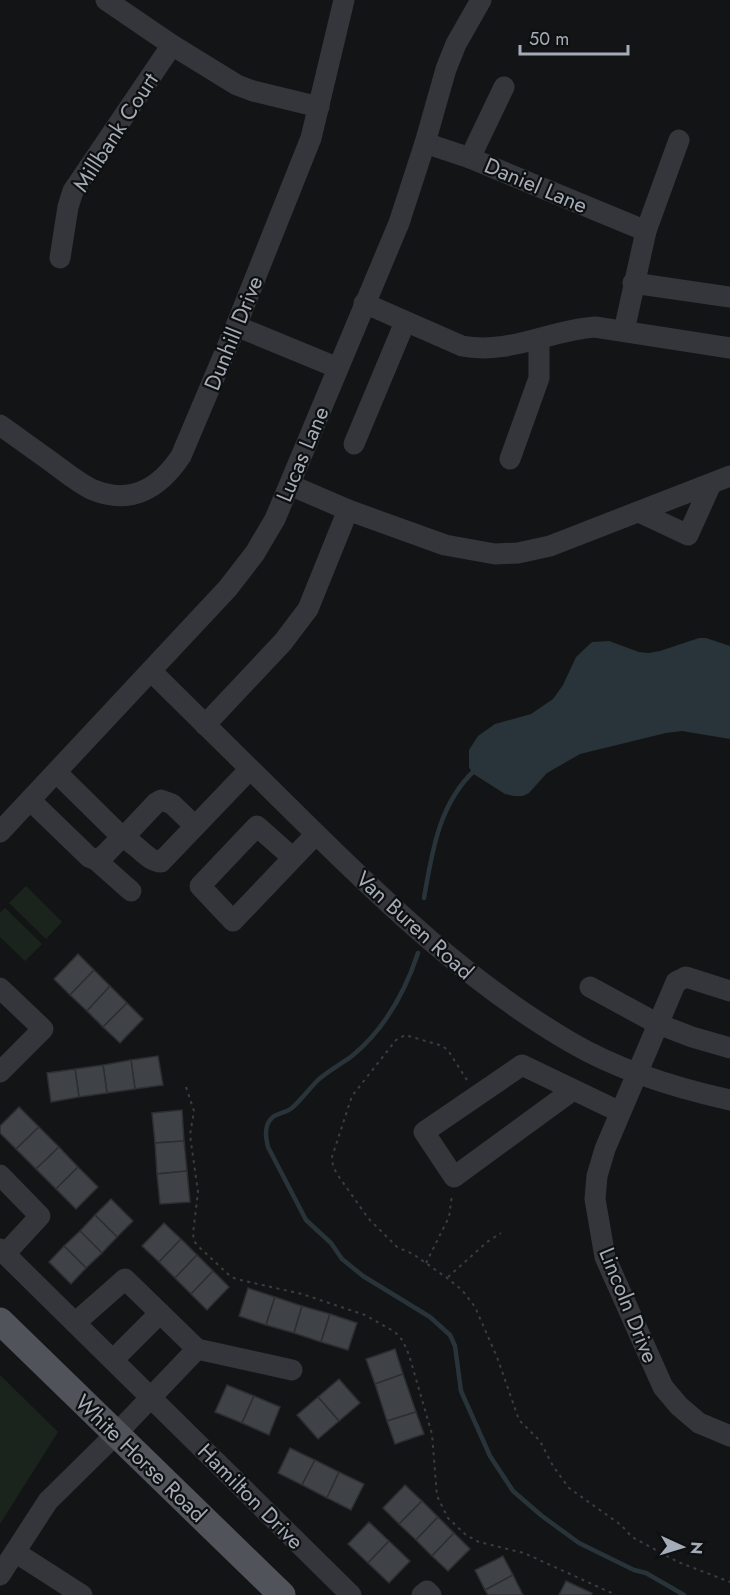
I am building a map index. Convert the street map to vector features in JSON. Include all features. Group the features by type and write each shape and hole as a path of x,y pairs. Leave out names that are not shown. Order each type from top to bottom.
{"main road":[{"name":"White Horse Road","path":"0,1321 282,1595"}],"street":[{"path":"106,0 172,45 237,85 253,92 319,107"},
{"name":"Dunhill Drive","path":"0,425 88,488 115,496 130,495 162,481 181,456 311,138 344,0"},
{"name":"Lucas Lane","path":"0,832 228,588 255,553 275,519 399,223 425,143 435,102 456,44 481,0"},
{"name":"Millbank Court","path":"60,258 68,207 74,191 172,45"},
{"path":"470,158 504,87"},
{"path":"624,331 646,231 679,140"},
{"name":"Daniel Lane","path":"425,143 470,158 646,231"},
{"path":"633,283 730,297"},
{"path":"364,303 462,346 479,349 511,346 575,328 595,327 730,348"},
{"path":"354,444 405,322"},
{"path":"236,326 338,368"},
{"path":"510,459 539,378 539,339"},
{"path":"290,485 348,510 445,545 495,554 518,554 550,546 720,480"},
{"path":"639,512 688,535 720,480"},
{"path":"205,725 283,642 308,609 348,510"},
{"name":"Van Buren Road","path":"151,672 387,904 477,981 573,1044 661,1082 730,1100"},
{"path":"57,773 123,838 132,841 154,861 161,862 250,768"},
{"path":"30,800 89,857 96,860 131,891"},
{"path":"96,860 102,858 156,803 162,800 172,804 195,826"},
{"path":"293,858 257,826 200,886 233,921 316,834"},
{"name":"Lincoln Drive","path":"730,991 686,977 676,982 605,1149 597,1176 595,1199 606,1257 663,1387 679,1406 699,1423 730,1436"},
{"path":"590,987 658,1024 730,1048"},
{"path":"0,1072 43,1029 1,992"},
{"path":"573,1090 454,1177 424,1132 522,1065 620,1112"},
{"path":"0,1174 40,1216 2,1252"},
{"name":"Hamilton Drive","path":"2,1252 351,1595"},
{"path":"75,1323 125,1279 197,1349 292,1370"},
{"path":"113,1360 160,1313"},
{"path":"0,1575 48,1501 197,1349"},
{"path":"15,1552 82,1595"},
{"path":"422,1595 427,1591 430,1595"}],"path":[{"path":"478,1096 443,1046 405,1035 396,1040 356,1089 334,1147 333,1166 368,1218 396,1246 413,1254 447,1278 462,1290 475,1307 498,1357 519,1420 540,1441 553,1466 569,1488 621,1525 632,1536 678,1562 730,1582"},
{"path":"186,1087 194,1111 190,1135 198,1192 193,1234 198,1246 236,1279 302,1294 365,1315 395,1332 403,1341 409,1355 432,1434 437,1496 448,1518 466,1535 479,1542 524,1553 616,1595"},
{"path":"426,1263 449,1217 454,1177"},
{"path":"447,1278 487,1242 501,1233"}],"shaded area":[{"path":"699,638 730,646 730,739 682,731 580,754 547,773 529,793 523,796 505,794 472,773 469,767 469,750 478,736 495,724 531,714 553,699 563,685 576,657 592,642 609,641 648,653"},
{"path":"26,886 62,922 46,939 9,903"},
{"path":"5,908 42,944 25,961 0,937 0,913"},
{"path":"0,1375 58,1432 0,1524"}],"building":[{"path":"78,954 94,970 70,995 54,979"},
{"path":"94,970 110,986 87,1011 70,995"},
{"path":"110,986 127,1003 103,1027 87,1011"},
{"path":"127,1003 143,1019 120,1043 103,1027"},
{"path":"158,1056 163,1085 135,1089 131,1060"},
{"path":"131,1060 135,1089 107,1093 103,1065"},
{"path":"103,1065 107,1093 79,1097 75,1069"},
{"path":"75,1069 79,1097 51,1102 47,1073"},
{"path":"19,1107 39,1127 16,1149 0,1133 0,1126"},
{"path":"182,1110 184,1141 155,1143 152,1113"},
{"path":"39,1127 59,1147 36,1169 16,1149"},
{"path":"184,1141 187,1171 157,1174 155,1143"},
{"path":"59,1147 78,1167 56,1189 36,1169"},
{"path":"78,1167 98,1187 76,1209 56,1189"},
{"path":"187,1171 190,1202 160,1204 157,1174"},
{"path":"111,1199 133,1221 117,1237 95,1215"},
{"path":"95,1215 117,1237 102,1253 80,1231"},
{"path":"164,1223 181,1239 159,1262 142,1246"},
{"path":"80,1231 102,1253 86,1268 64,1246"},
{"path":"181,1239 197,1255 175,1278 159,1262"},
{"path":"64,1246 86,1268 71,1284 49,1262"},
{"path":"197,1255 213,1271 191,1294 175,1278"},
{"path":"213,1271 229,1287 207,1310 191,1294"},
{"path":"248,1288 275,1297 266,1325 239,1316"},
{"path":"275,1297 302,1306 294,1333 266,1325"},
{"path":"302,1306 330,1314 321,1342 294,1333"},
{"path":"330,1314 357,1323 348,1350 321,1342"},
{"path":"395,1349 403,1374 375,1384 366,1359"},
{"path":"403,1374 416,1412 387,1421 375,1384"},
{"path":"339,1379 360,1403 339,1421 318,1397"},
{"path":"227,1385 254,1396 242,1423 215,1412"},
{"path":"254,1396 280,1407 269,1435 242,1423"},
{"path":"318,1397 339,1421 318,1439 297,1415"},
{"path":"416,1412 424,1434 395,1444 387,1421"},
{"path":"290,1448 315,1460 302,1485 278,1473"},
{"path":"315,1460 339,1472 327,1498 302,1485"},
{"path":"339,1472 364,1484 351,1510 327,1498"},
{"path":"405,1485 422,1501 399,1524 383,1508"},
{"path":"422,1501 438,1517 416,1540 399,1524"},
{"path":"438,1517 454,1533 432,1556 416,1540"},
{"path":"369,1522 389,1541 368,1563 348,1544"},
{"path":"454,1533 470,1549 448,1571 432,1556"},
{"path":"389,1541 410,1561 389,1583 368,1563"},
{"path":"503,1556 513,1575 485,1590 475,1570"},
{"path":"513,1575 523,1595 488,1595 485,1590"},
{"path":"566,1581 592,1593 591,1595 559,1595"}],"waterway":[{"path":"424,898 434,846 445,813 453,797 475,770"},
{"path":"418,953 407,982 384,1022 364,1045 318,1080 293,1107 272,1117 266,1130 268,1147 306,1220 331,1243 342,1259 363,1276 430,1317 450,1335 455,1346 461,1391 490,1456 513,1491 579,1543 634,1570 646,1573 684,1595"}]}
